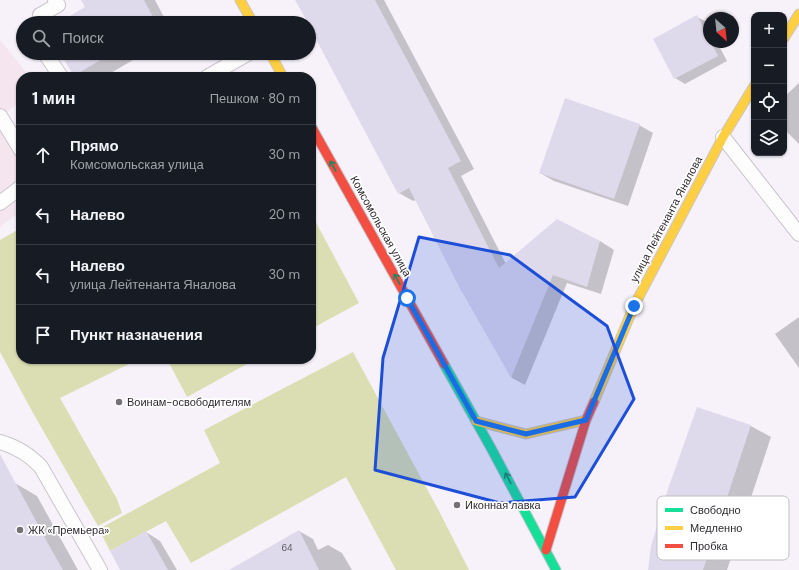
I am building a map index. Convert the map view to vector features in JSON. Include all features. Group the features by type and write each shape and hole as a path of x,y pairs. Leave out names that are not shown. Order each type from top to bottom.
{"street":[{"path":"240,0 249,16"},
{"path":"787,33 799,14"},
{"path":"274,60 281,72"},
{"name":"улица Лейтенанта Яналова","path":"546,550 586,420 634,306 723,137 751,91"},
{"name":"Комсомольская улица","path":"316,135 476,421 556,570"},
{"path":"476,421 526,434 586,420"}],"lane":[{"path":"40,16 58,5 55,0"},
{"path":"50,60 58,72"},
{"path":"216,72 237,60"},
{"path":"0,116 16,142"},
{"path":"723,137 799,234"},
{"path":"0,203 16,191"},
{"path":"0,442 23,450 41,467 100,570"}],"highlighted area":[{"path":"419,237 510,255 607,326 634,399 575,497 500,503 375,470 383,358"}],"shaded area":[{"path":"0,40 26,72 16,72 16,105 0,119"},
{"path":"0,132 16,151 16,215 0,227"}],"green space":[{"path":"316,222 359,303 316,326"},
{"path":"16,231 16,364 129,364 60,398 117,499 122,513 98,526 0,352 0,240"},
{"path":"353,352 439,511 469,570 396,570 346,477 191,563 166,521 110,551 99,529 220,463 204,430"},
{"path":"170,364 247,364 187,397"}],"building":[{"path":"81,0 144,0 152,16 70,16 85,7"},
{"path":"295,0 375,0 461,161 448,168 499,268 557,219 600,241 587,287 553,275 511,378 460,288 409,188 398,194 316,39 316,16 304,16"},
{"path":"697,15 703,27 703,48 714,48 718,56 674,79 653,39"},
{"path":"64,60 100,60 81,72 72,72"},
{"path":"565,98 640,124 614,199 539,173"},
{"path":"697,407 751,425 727,496 666,496"},
{"name":"ЖК «Премьера»","path":"0,454 51,549 63,570 0,570"},
{"path":"657,526 657,560 706,560 703,570 648,570 651,546"},
{"path":"299,530 319,570 229,570"},
{"path":"146,531 168,570 120,570 110,551"}],"traffic: fast":[{"path":"444,364 556,570"}],"traffic: slow":[{"path":"240,0 249,16"},
{"path":"787,33 799,14"},
{"path":"274,60 280,72"},
{"path":"594,402 634,306 723,137 751,91"},
{"path":"476,421 526,434 586,420"}],"traffic: jam":[{"path":"316,135 444,364"},
{"path":"546,550 586,420 594,402"}],"place":[{"name":"Воинам-освободителям","path":"119,402"},
{"name":"Иконная лавка","path":"457,505"},
{"name":"ЖК «Премьера»","path":"20,530"}],"route":[{"path":"407,298 476,421 526,434 586,420 634,306"}]}
